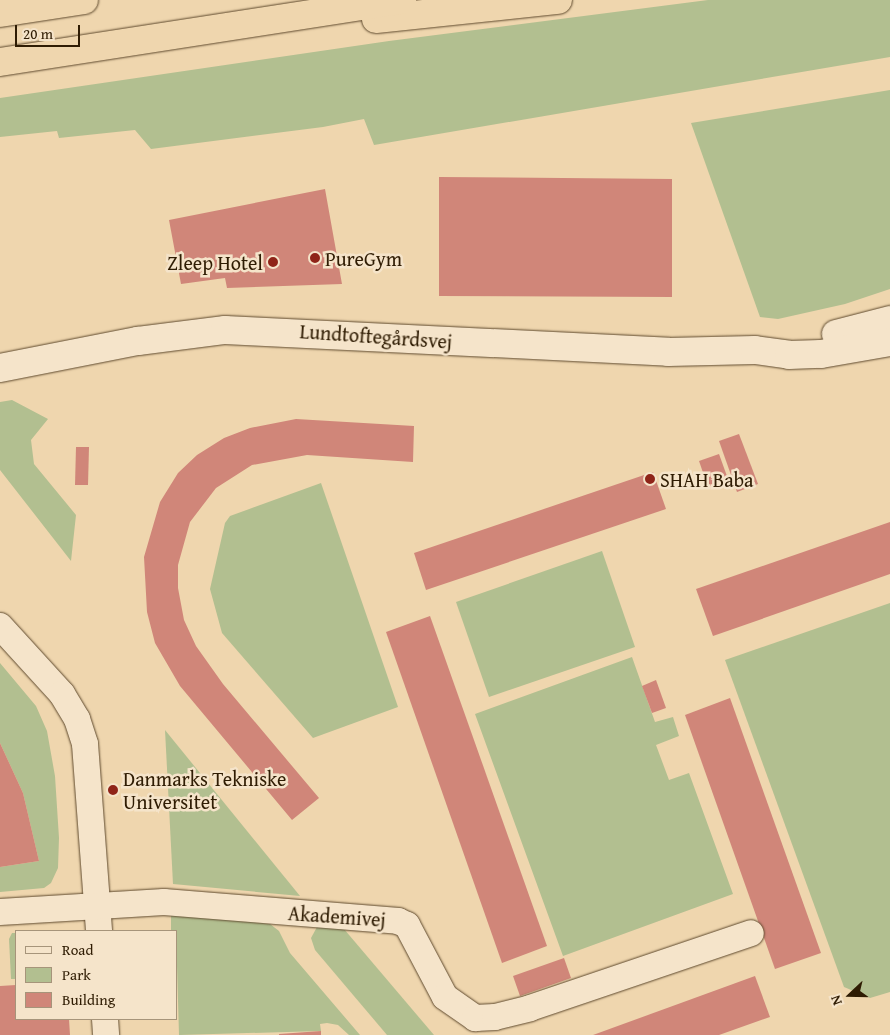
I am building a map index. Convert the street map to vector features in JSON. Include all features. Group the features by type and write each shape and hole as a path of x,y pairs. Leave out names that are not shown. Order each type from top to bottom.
{"highway":[{"path":"0,13 84,0"},
{"path":"0,62 402,0"},
{"path":"274,20 379,19 558,0"}],"street":[{"name":"Lundtoftegårdsvej","path":"755,350 890,320"},
{"name":"Lundtoftegårdsvej","path":"0,368 138,341 225,330 668,352 755,350 789,355 821,354 890,342"},
{"path":"821,354 890,352"},
{"path":"0,626 36,662 62,694 77,719 90,772 99,930"},
{"name":"Akademivej","path":"0,912 164,902 398,921 407,925 445,997 475,1018 494,1017 530,1008 751,933"},
{"path":"105,1020 106,1035"}],"green space":[{"path":"708,0 890,0 890,57 374,145 364,119 323,127 151,149 135,130 59,138 57,131 0,137 0,98 389,41"},
{"path":"890,90 890,289 845,304 778,319 760,317 691,123"},
{"path":"12,400 48,419 31,440 34,464 76,515 71,561 0,470 0,402"},
{"path":"321,483 398,707 313,738 222,633 210,589 225,523 230,516"},
{"path":"602,551 635,647 489,697 456,602"},
{"path":"890,603 890,992 870,998 844,987 725,660"},
{"path":"632,657 655,722 673,717 679,736 656,745 669,780 689,773 733,894 563,956 475,714"},
{"path":"0,663 36,706 47,731 55,776 59,838 58,868 51,883 44,888 0,892 0,867 39,861 23,793 0,743"},
{"path":"165,730 300,896 173,884"},
{"path":"171,912 270,924 279,931 290,953 360,1035 349,1035 338,1025 327,1023 320,1024 321,1031 179,1035 178,930 171,930"},
{"path":"317,927 344,929 434,1035 387,1035 315,950 311,938"},
{"path":"12,933 15,933 15,979 11,979 9,939"}],"building":[{"path":"439,177 672,179 672,297 439,296"},
{"path":"325,189 342,284 227,288 225,278 181,284 169,220"},
{"path":"296,419 414,426 413,462 307,455 252,465 216,488 190,522 178,565 178,588 184,620 196,646 223,684 319,798 292,820 180,686 155,643 147,612 144,557 160,502 178,473 197,455 224,438 250,428"},
{"path":"739,434 758,484 737,492 719,441"},
{"path":"76,447 89,447 88,485 75,485"},
{"path":"719,454 728,479 708,487 699,461"},
{"path":"653,472 666,509 426,590 414,553"},
{"path":"890,522 890,574 713,636 696,589"},
{"path":"430,616 547,946 502,963 386,632"},
{"path":"656,680 666,708 652,713 642,686"},
{"path":"730,698 821,953 775,969 685,715"},
{"path":"0,743 23,793 39,861 0,867"},
{"path":"564,958 571,978 520,996 513,976"},
{"path":"755,976 770,1017 719,1035 593,1035"},
{"path":"15,985 15,1020 69,1020 70,1035 0,1035 0,986"},
{"path":"321,1031 321,1035 279,1035 279,1034"}],"place":[{"name":"PureGym","path":"315,258"},
{"name":"Zleep Hotel","path":"273,262"},
{"name":"SHAH Baba","path":"650,479"},
{"name":"Danmarks Tekniske Universitet","path":"113,790"}]}
